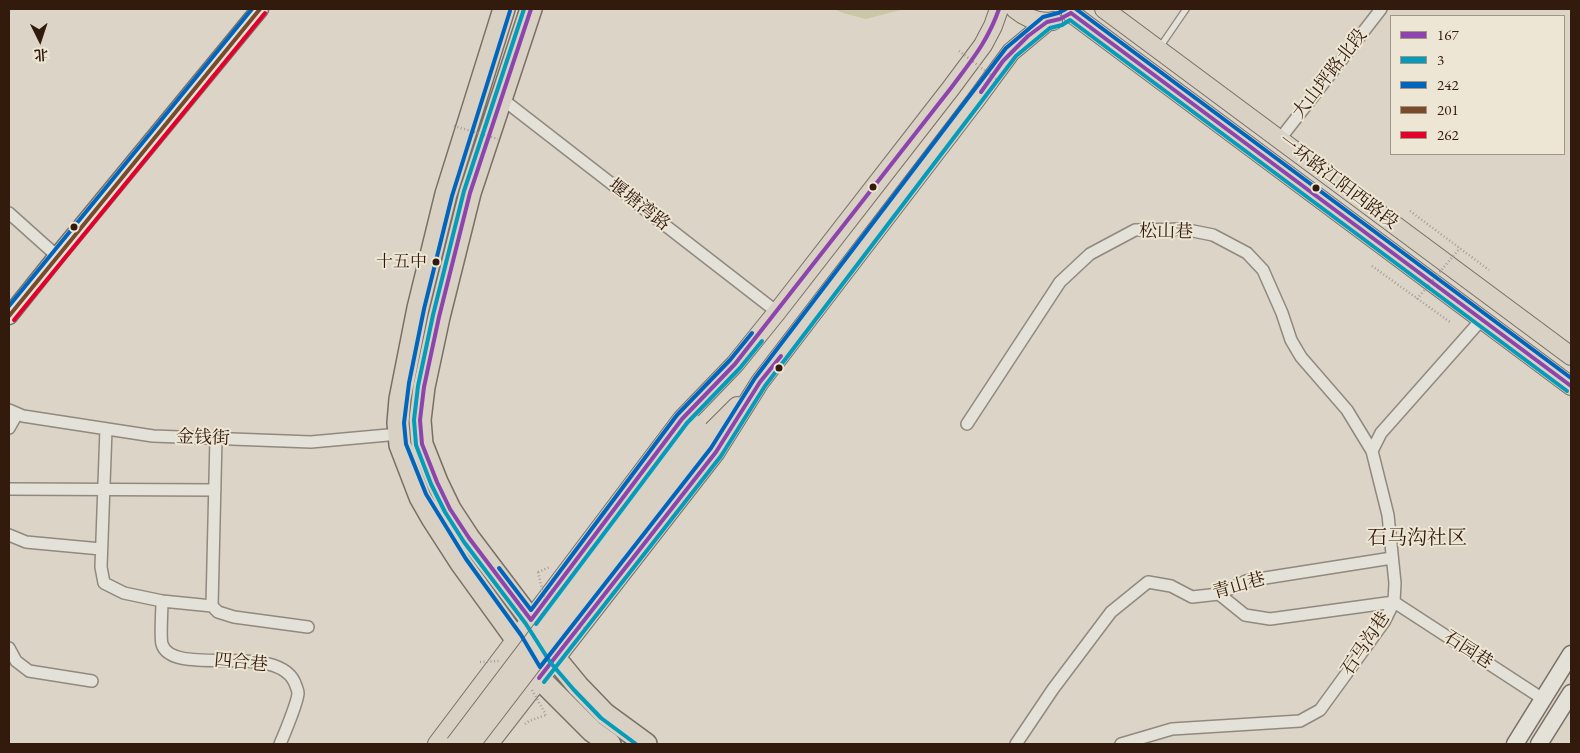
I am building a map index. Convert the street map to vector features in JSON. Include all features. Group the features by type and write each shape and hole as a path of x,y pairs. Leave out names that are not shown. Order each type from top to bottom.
{"highway":[{"path":"504,9 443,204 418,308 403,382 398,422 400,445 420,497 432,518 461,563 516,639 540,678 592,731 610,744"},
{"path":"531,9 470,193 439,317 424,387 420,420 422,444 450,509 555,658 605,714 646,744"}],"main road":[{"path":"437,744 682,419 735,364 777,312 983,45 999,9"},
{"path":"1015,9 1035,21 1047,22 1060,19 1073,11"},
{"name":"一环路江阳西路段","path":"1104,9 1571,356"},
{"name":"一环路江阳西路段","path":"1073,11 1571,386"},
{"path":"489,744 716,452 760,382 1003,61 1017,46 1047,22"},
{"path":"471,744 702,430 735,364"},
{"path":"454,744 702,430 760,382"},
{"path":"558,582 559,591 568,603 579,608 587,608 598,604"},
{"path":"454,723 469,716 484,723 488,730 489,744"}],"street":[{"path":"9,316 260,9"},
{"name":"大山坪路北段","path":"1280,139 1381,9"},
{"name":"堰塘湾路","path":"501,98 777,312"},
{"path":"9,213 57,256"},
{"name":"松山巷","path":"967,424 1060,282 1090,254 1135,230 1183,229 1213,235 1247,253 1264,270 1291,340 1301,357 1347,410 1372,451"},
{"path":"1372,451 1381,433 1482,319"},
{"path":"9,428 13,412"},
{"name":"金钱街","path":"13,412 23,416 152,436 311,442 399,434"},
{"path":"106,429 101,549 101,568 104,583 124,593 162,602 212,606 218,612 234,617 308,627"},
{"path":"212,606 216,438"},
{"name":"石马沟巷","path":"1121,744 1172,729 1300,721 1320,710 1384,622 1394,602 1395,583 1388,515 1372,451"},
{"path":"9,489 215,490"},
{"path":"9,536 26,542 101,549"},
{"name":"青山巷","path":"1016,744 1111,612 1148,582 1171,586 1192,598 1219,594 1246,581 1392,558"},
{"path":"1219,594 1245,615 1270,619 1394,602"},
{"name":"四合巷","path":"162,602 162,644 167,652 181,658 266,663 280,667 294,679 298,694 280,744"},
{"name":"石园巷","path":"1394,602 1543,699"},
{"path":"9,650 16,661 30,671 92,681"},
{"path":"1515,744 1571,654"},
{"path":"1539,744 1571,692"}],"lane":[{"path":"1158,49 1186,9"}],"path":[{"path":"959,52 1000,82"},
{"path":"454,126 498,139"},
{"path":"1410,211 1489,270"},
{"path":"1417,299 1460,248"},
{"path":"1372,266 1450,322"},
{"path":"523,726 529,721 546,715"}],"shaded area":[{"path":"834,9 904,9 866,19"}],"transit line":[{"name":"242","path":"9,306 252,9"},
{"name":"201","path":"9,316 260,9"},
{"name":"3","path":"524,9 464,191 433,315 418,386 414,420 416,445 431,484 445,512 464,542 526,624 550,662 601,718 636,744"},
{"name":"167","path":"531,9 470,193 439,317 424,387 420,420 422,444 450,509 469,538 531,620 682,419 735,364 951,88 984,41 999,9"},
{"name":"242","path":"510,11 452,196 424,309 409,383 404,423 406,444 426,494 466,559 521,635 540,667 711,448 755,378 1006,48 1043,17 1066,9"},
{"name":"242","path":"1076,9 1571,378"},
{"name":"262","path":"14,320 265,13"},
{"name":"167","path":"1071,13 1571,386"},
{"name":"167","path":"981,92 1003,61 1028,36 1047,22 1060,19 1071,13"},
{"name":"3","path":"544,682 721,456 765,386 1016,56 1050,28 1062,25 1070,20 1567,391"},
{"name":"242","path":"499,568 531,610 677,415 730,360 752,333"},
{"name":"3","path":"536,624 687,423 740,368 762,341"},
{"name":"167","path":"539,678 716,452 760,382 781,356"}],"place":[{"name":"十五中","path":"436,262"}],"district":[{"name":"石马沟社区","path":"1417,539"}]}
